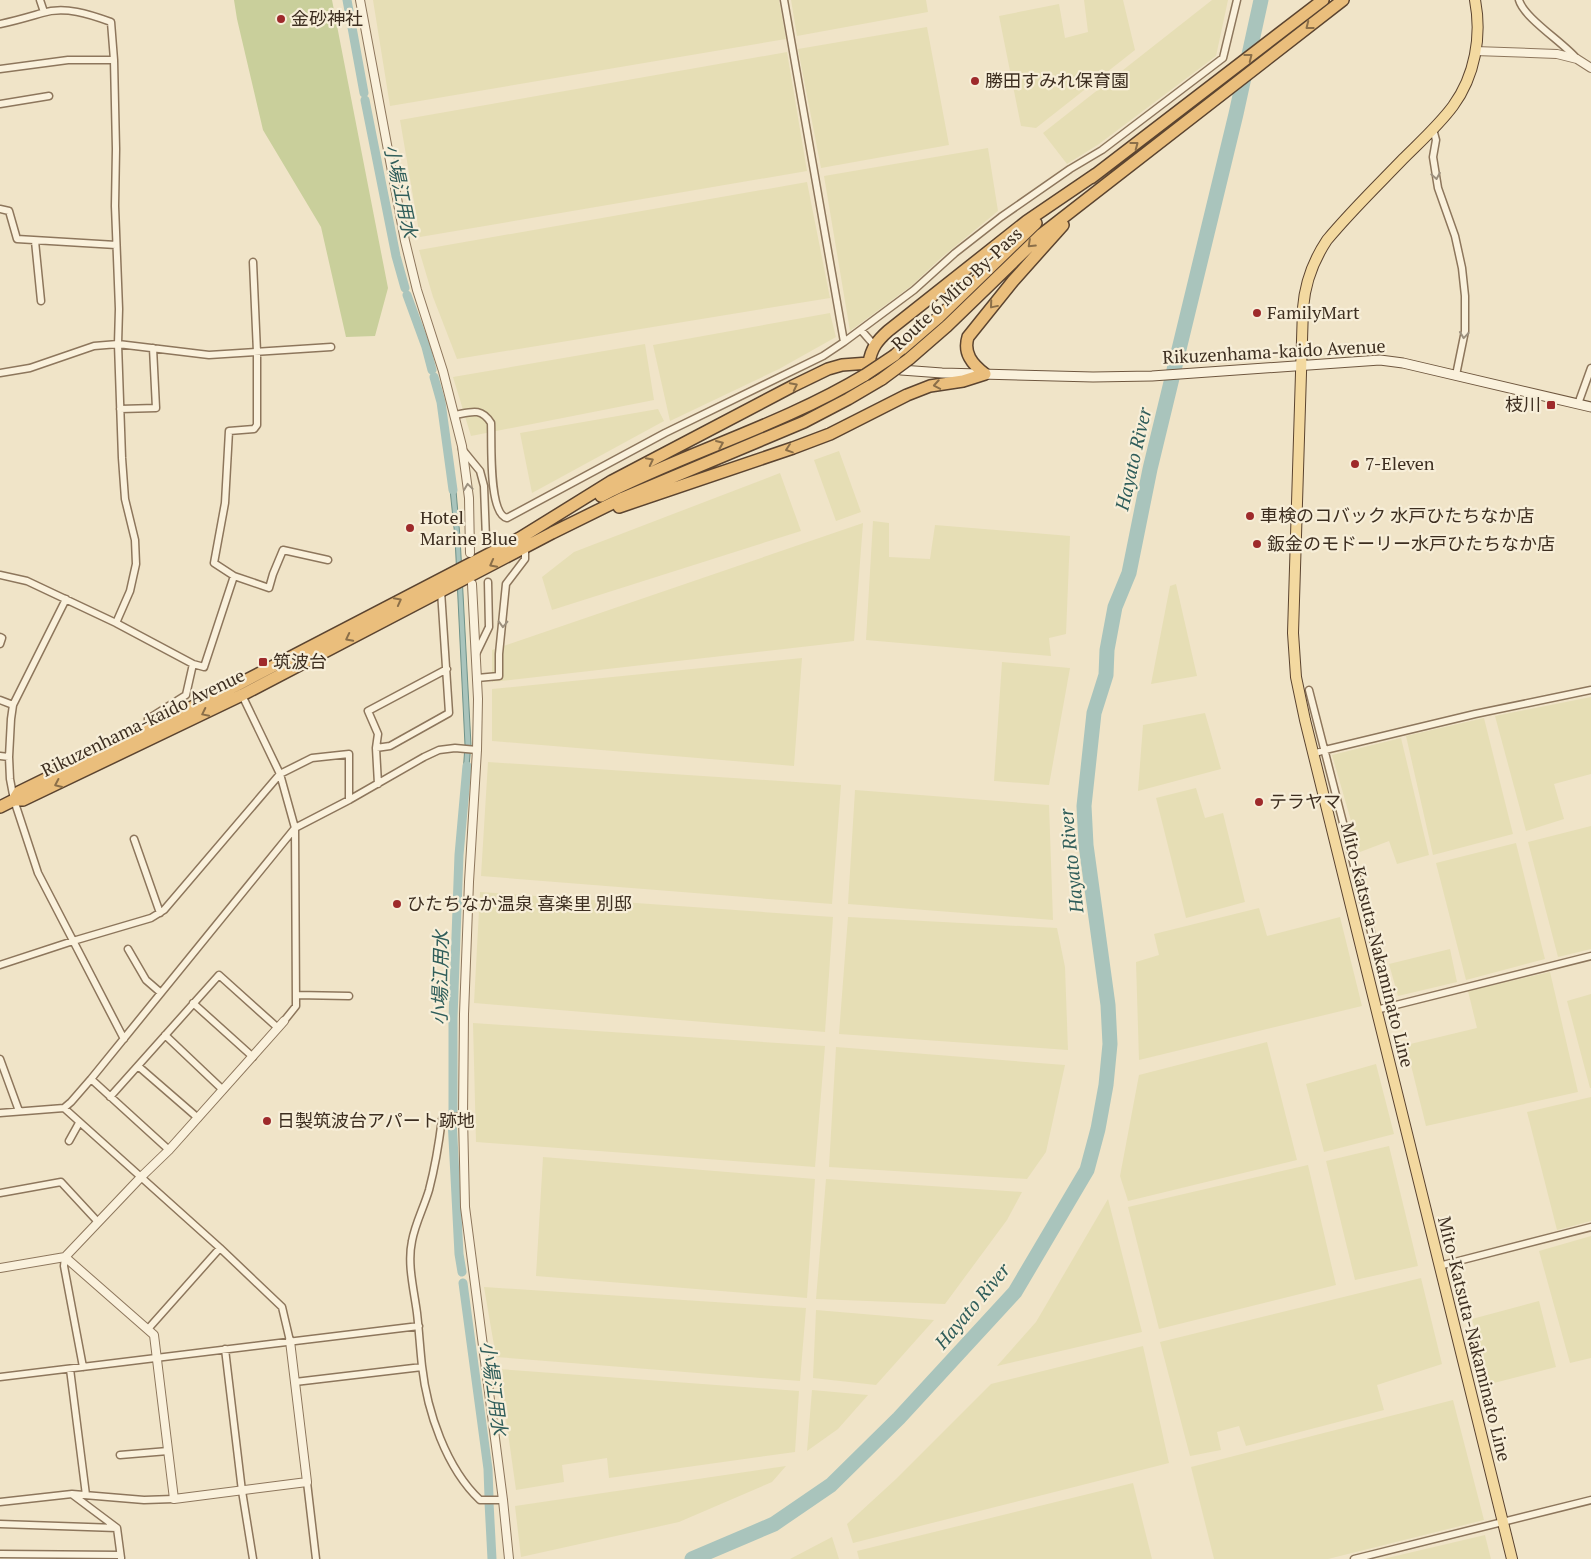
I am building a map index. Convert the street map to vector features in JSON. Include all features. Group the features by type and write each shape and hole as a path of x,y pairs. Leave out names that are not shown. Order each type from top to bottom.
{"highway":[{"name":"Route 6 Mito By-Pass","path":"532,530 639,478 816,402 865,375 895,355 939,317 1030,228 1096,174 1323,0"},
{"name":"Route 6 Mito By-Pass","path":"552,533 631,495 804,422 848,400 882,379 909,359 947,326 1042,234 1343,0"},
{"path":"532,530 612,481 828,369 842,365 869,363 870,353 874,345 888,331 1027,221 1096,174"},
{"path":"985,374 976,367 966,352 968,337 1049,240 1096,191"},
{"path":"552,533 627,504 830,434 907,395 930,386 985,374"},
{"name":"Rikuzenhama-kaido Avenue","path":"14,800 19,792 152,727 239,690 532,530"},
{"name":"Rikuzenhama-kaido Avenue","path":"0,807 14,800 23,800 239,690 441,591 552,533"}],"main road":[{"name":"Mito-Katsuta-Nakaminato Line","path":"1475,0 1478,25 1475,51 1470,72 1462,92 1453,107 1340,224 1320,250 1310,272 1304,298 1294,652 1300,696 1313,754 1512,1559"},
{"name":"Rikuzenhama-kaido Avenue","path":"869,363 901,370 1093,377 1152,376 1380,360 1456,375 1591,407"}],"street":[{"path":"40,0 44,12"},
{"path":"360,0 405,241 416,290 444,371 462,449 469,498 470,553"},
{"path":"784,0 844,342"},
{"path":"454,415 479,412 487,416 491,424 492,483 499,513 503,518 507,518 665,433 823,356 914,290 955,253 1001,217 1070,169 1102,150 1223,58 1237,0"},
{"path":"1519,0 1520,6 1540,26 1591,68"},
{"path":"0,24 25,19 44,12 77,11 111,22 114,60 116,246 122,458 125,499 135,540 136,564 130,591 116,623"},
{"path":"1475,51 1557,54 1578,59"},
{"path":"0,69 68,60 114,60"},
{"path":"0,104 49,96"},
{"path":"1433,129 1436,140 1433,157 1438,188 1455,236 1466,296 1465,331 1456,375"},
{"path":"0,209 9,211 17,239 116,246"},
{"path":"35,240 40,301"},
{"path":"253,262 257,352 257,425 254,429 229,431 225,502 214,563 234,576 269,588 283,550 328,560"},
{"path":"861,330 874,345"},
{"path":"0,373 30,368 94,346 118,344 209,355 331,347"},
{"path":"120,409 156,408 153,348"},
{"path":"823,356 828,369"},
{"path":"1578,404 1591,368"},
{"path":"462,449 480,471 484,486 486,539"},
{"path":"477,678 499,676 506,584 525,559 526,547"},
{"path":"0,575 27,581 116,623 193,664 204,667 234,576"},
{"path":"476,654 489,627 488,582"},
{"path":"472,584 477,678 477,750 464,1014 463,1116 465,1208 509,1559"},
{"path":"376,748 390,746 449,713 441,591"},
{"path":"66,599 13,705 9,757 10,779 14,800 38,873 124,1039"},
{"path":"0,637 2,638 0,644"},
{"path":"152,727 148,719 186,695 193,664"},
{"path":"378,784 376,748 378,734 368,711 446,669"},
{"path":"83,1367 64,1266 65,1257 169,1150 296,1006 295,828 280,774 239,690"},
{"path":"1309,690 1390,1006"},
{"path":"1313,754 1475,714 1591,690"},
{"path":"0,700 13,705"},
{"path":"0,1113 64,1108 71,1102 91,1080 295,828 350,800 439,750 455,748 477,750"},
{"path":"0,965 73,940 143,921 160,913 280,774 312,758 349,754 350,800"},
{"path":"0,756 9,757"},
{"path":"134,839 160,913"},
{"path":"128,949 146,980 161,993"},
{"path":"1376,1010 1591,956"},
{"path":"110,1097 219,975 278,1028"},
{"path":"296,995 349,996"},
{"path":"193,1003 253,1057"},
{"path":"165,1035 223,1090"},
{"path":"0,1059 19,1111"},
{"path":"138,1066 198,1118"},
{"path":"91,1080 169,1150"},
{"path":"64,1108 142,1176 282,1307 290,1341 316,1559"},
{"path":"463,1116 449,1117 442,1120 436,1160 429,1191 412,1241 410,1263 419,1326 422,1367 428,1399 448,1457 472,1492 480,1500 503,1500"},
{"path":"69,1141 79,1123"},
{"path":"0,1193 61,1182 98,1222"},
{"path":"1439,1266 1591,1227"},
{"path":"148,1329 220,1248"},
{"path":"0,1268 65,1257"},
{"path":"65,1257 154,1335 174,1498"},
{"path":"0,1377 419,1326"},
{"path":"225,1349 242,1491 253,1559"},
{"path":"295,1382 422,1367"},
{"path":"70,1369 86,1495"},
{"path":"120,1455 168,1450"},
{"path":"0,1502 72,1494 144,1500 242,1491 307,1482"},
{"path":"0,1554 121,1557 116,1528 72,1494"},
{"path":"1354,1559 1591,1500"},
{"path":"0,1524 116,1528"}],"shaded area":[{"path":"373,0 779,0 786,39 390,106"},
{"path":"791,0 926,0 928,12 797,36"},
{"path":"1084,0 1123,0 1135,50 1036,128 1021,126 999,16 1059,4 1065,38 1088,32"},
{"path":"1212,0 1228,0 1216,56 1099,144 1067,164 1043,133"},
{"path":"927,27 949,145 821,168 798,49"},
{"path":"787,52 807,171 420,237 400,120"},
{"path":"988,148 998,211 941,258 911,286 850,331 824,176"},
{"path":"807,182 830,298 457,359 433,297 419,250"},
{"path":"830,313 836,337 779,369 670,421 653,345"},
{"path":"645,344 654,400 471,436 453,377"},
{"path":"658,409 664,421 532,493 520,433"},
{"path":"839,451 861,512 836,521 814,460"},
{"path":"780,473 801,531 552,610 542,577 574,552"},
{"path":"873,521 889,523 889,557 930,559 935,525 1070,536 1066,634 1049,638 1051,656 866,640"},
{"path":"863,523 854,641 492,682 492,650"},
{"path":"1176,584 1197,676 1151,684 1170,586"},
{"path":"802,658 794,766 492,741 492,689"},
{"path":"1002,662 1070,668 1049,785 994,781"},
{"path":"1591,697 1591,774 1554,784 1564,819 1526,831 1495,716"},
{"path":"1205,713 1221,769 1138,791 1143,725"},
{"path":"1484,718 1513,834 1433,855 1406,736"},
{"path":"1401,738 1429,855 1397,864 1389,841 1360,852 1332,755"},
{"path":"488,762 841,785 832,904 481,876"},
{"path":"1196,788 1205,818 1223,813 1245,902 1186,918 1156,798"},
{"path":"855,790 1049,805 1053,920 848,904"},
{"path":"1591,826 1591,949 1558,957 1528,842"},
{"path":"1516,843 1545,959 1466,980 1436,863"},
{"path":"480,892 833,917 825,1032 474,1003"},
{"path":"1259,908 1267,936 1340,917 1362,1006 1139,1060 1136,962 1159,955 1154,934"},
{"path":"848,917 1057,928 1065,967 1068,1050 839,1034"},
{"path":"1450,949 1457,982 1398,996 1389,964"},
{"path":"1550,972 1578,1092 1426,1126 1406,1045 1477,1028 1468,991"},
{"path":"1591,994 1591,1088 1590,1088 1567,1001"},
{"path":"473,1023 825,1046 815,1167 476,1142"},
{"path":"1267,1042 1297,1160 1128,1201 1120,1176 1139,1075"},
{"path":"836,1047 1065,1065 1046,1152 1027,1179 829,1167"},
{"path":"1376,1064 1394,1134 1324,1152 1306,1084"},
{"path":"1591,1097 1591,1221 1557,1230 1527,1112"},
{"path":"1389,1146 1418,1266 1355,1280 1326,1161"},
{"path":"543,1157 815,1179 807,1298 536,1276"},
{"path":"1308,1165 1336,1285 1159,1329 1128,1207"},
{"path":"826,1179 1022,1192 1007,1220 945,1304 816,1299"},
{"path":"1108,1199 1142,1332 997,1366 1036,1322"},
{"path":"1591,1236 1591,1358 1570,1363 1539,1251"},
{"path":"1421,1278 1442,1364 1377,1385 1384,1410 1246,1446 1239,1426 1217,1432 1221,1450 1190,1456 1160,1342"},
{"path":"484,1287 806,1308 800,1381 496,1357"},
{"path":"1539,1301 1556,1367 1490,1384 1472,1319"},
{"path":"816,1310 934,1320 876,1385 813,1378"},
{"path":"1143,1346 1169,1463 853,1543 847,1524 896,1479 991,1384"},
{"path":"499,1369 799,1391 795,1452 609,1478 607,1458 562,1465 564,1482 516,1490"},
{"path":"812,1390 868,1395 838,1429 807,1451"},
{"path":"1453,1400 1484,1520 1328,1559 1214,1559 1191,1467"},
{"path":"786,1466 772,1482 679,1522 521,1557 515,1506"},
{"path":"1133,1483 1152,1559 859,1559 857,1551"},
{"path":"1485,1535 1491,1559 1383,1559"},
{"path":"832,1537 839,1559 790,1559"}],"green space":[{"path":"234,0 332,0 388,288 375,336 346,337 321,227 263,130"}],"water":[{"path":"455,479 460,537 471,745 468,776 463,775 465,745 455,537 449,480"}],"waterway":[{"name":"小場江用水","path":"347,0 364,93"},
{"name":"Hayato River","path":"692,1559 774,1524 831,1485 899,1418 1015,1292 1087,1170 1098,1129 1106,1085 1110,1044 1108,1005 1086,845 1084,806 1094,713 1106,675 1107,650 1115,607 1129,573 1150,469 1236,114 1261,0"},
{"name":"小場江用水","path":"365,100 396,256 405,288"},
{"name":"小場江用水","path":"407,295 426,347 432,370"},
{"name":"小場江用水","path":"434,377 441,402 453,490"},
{"name":"小場江用水","path":"453,1113 453,1018 459,855 467,766"},
{"name":"小場江用水","path":"452,1119 459,1254 462,1272"},
{"name":"小場江用水","path":"463,1283 488,1469 489,1497"},
{"name":"小場江用水","path":"489,1502 492,1559"}],"place":[{"name":"金砂神社","path":"281,19"},
{"name":"勝田すみれ保育園","path":"975,81"},
{"name":"FamilyMart","path":"1257,313"},
{"name":"枝川","path":"1551,405"},
{"name":"7-Eleven","path":"1355,464"},
{"name":"車検のコバック 水戸ひたちなか店","path":"1250,516"},
{"name":"Hotel Marine Blue","path":"410,528"},
{"name":"鈑金のモドーリー水戸ひたちなか店","path":"1257,544"},
{"name":"筑波台","path":"263,662"},
{"name":"テラヤマ","path":"1259,802"},
{"name":"ひたちなか温泉 喜楽里 別邸","path":"397,904"},
{"name":"日製筑波台アパート跡地","path":"267,1121"}]}
